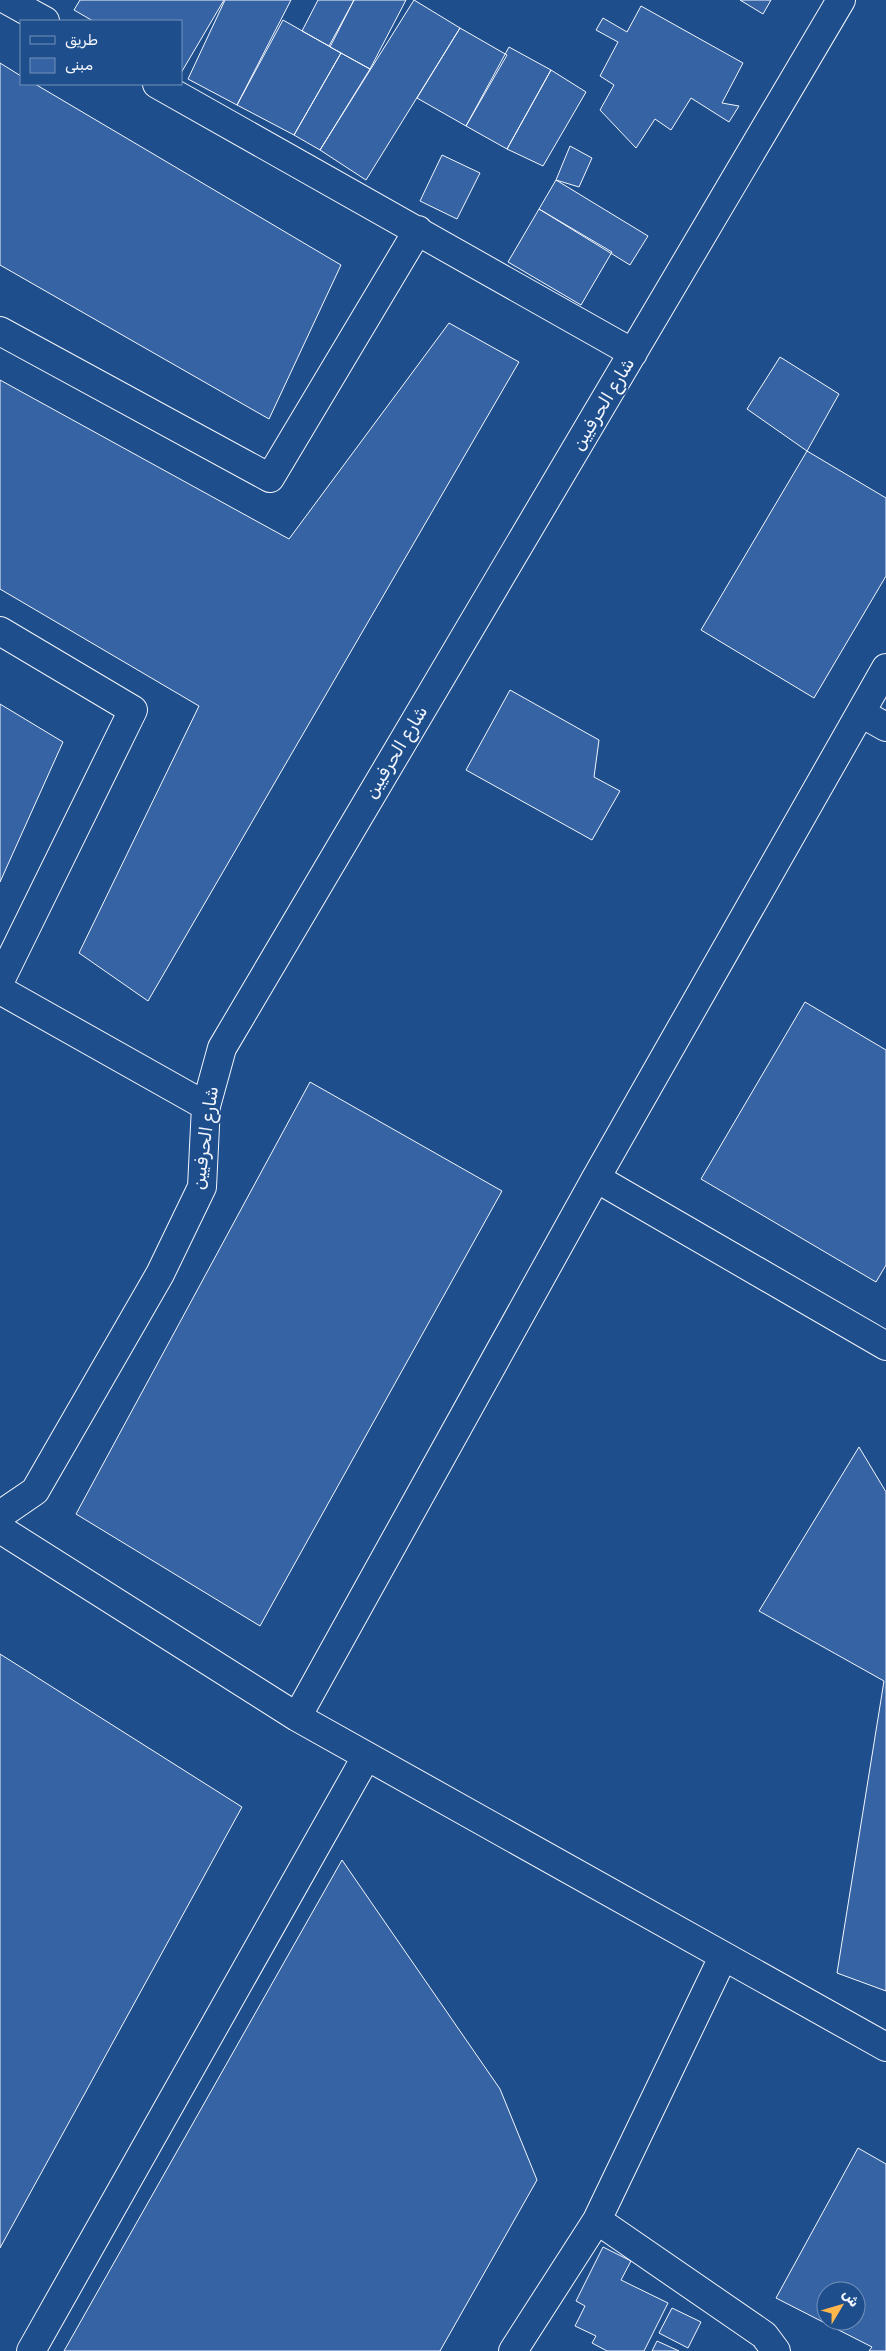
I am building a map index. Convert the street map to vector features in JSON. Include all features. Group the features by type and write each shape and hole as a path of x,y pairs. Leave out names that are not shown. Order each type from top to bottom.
{"street":[{"path":"7,0 47,14"},
{"name":"شارع الحرفيين","path":"0,1515 35,1491 160,1274 202,1188 206,1106 222,1048 841,0"},
{"path":"159,85 633,353"},
{"path":"0,331 270,478 418,230"},
{"path":"0,632 132,710 0,981"},
{"path":"297,1717 596,1178 886,668"},
{"path":"861,713 886,727"},
{"path":"0,990 206,1106"},
{"path":"596,1178 886,1346"},
{"path":"0,1529 297,1717 366,1758 886,2047"},
{"path":"30,2351 366,1758"},
{"path":"513,2351 597,2220 723,1957"},
{"path":"597,2220 764,2335 776,2351"}],"building":[{"path":"80,0 224,0 182,71 182,20 91,20 74,10"},
{"path":"225,0 291,0 237,105 188,79"},
{"path":"318,0 354,0 329,46 302,31"},
{"path":"354,0 406,0 370,69 330,47"},
{"path":"414,0 460,28 366,180 320,150"},
{"path":"740,0 771,0 763,14"},
{"path":"641,6 743,63 722,103 739,106 729,122 691,98 671,130 655,119 636,148 600,110 614,85 600,76 618,42 596,30 603,18 627,32"},
{"path":"283,20 341,53 294,135 237,105"},
{"path":"460,28 507,55 466,126 417,98"},
{"path":"509,47 551,70 507,149 466,126"},
{"path":"341,53 370,69 320,150 294,135"},
{"path":"0,63 20,75 20,85 37,85 341,265 269,419 0,265"},
{"path":"551,70 586,92 543,166 507,149"},
{"path":"570,146 592,158 579,187 556,180"},
{"path":"442,155 480,173 457,219 420,201"},
{"path":"556,180 648,236 630,265 539,209"},
{"path":"539,209 612,252 581,305 508,262"},
{"path":"449,323 519,362 148,1001 79,953 199,706 0,589 0,380 289,539"},
{"path":"780,357 839,394 807,451 747,409"},
{"path":"807,451 886,498 886,576 814,698 701,630"},
{"path":"510,690 599,740 594,777 620,791 592,840 466,770"},
{"path":"0,704 63,742 0,882"},
{"path":"805,1002 886,1050 886,1265 876,1282 701,1179"},
{"path":"310,1082 502,1191 260,1626 76,1514"},
{"path":"859,1447 886,1492 886,1991 837,1973 884,1681 759,1611"},
{"path":"0,1654 242,1807 0,2248"},
{"path":"342,1860 500,2089 537,2180 440,2351 64,2351"},
{"path":"858,2148 886,2164 886,2351 869,2351 872,2347 841,2331 866,2331 866,2281 816,2281 816,2318 776,2298"},
{"path":"603,2247 631,2261 621,2280 668,2303 644,2351 607,2351 592,2343 596,2336 575,2326 585,2306 576,2301"},
{"path":"672,2308 701,2322 688,2348 659,2333"},
{"path":"657,2341 679,2351 652,2351"}]}
